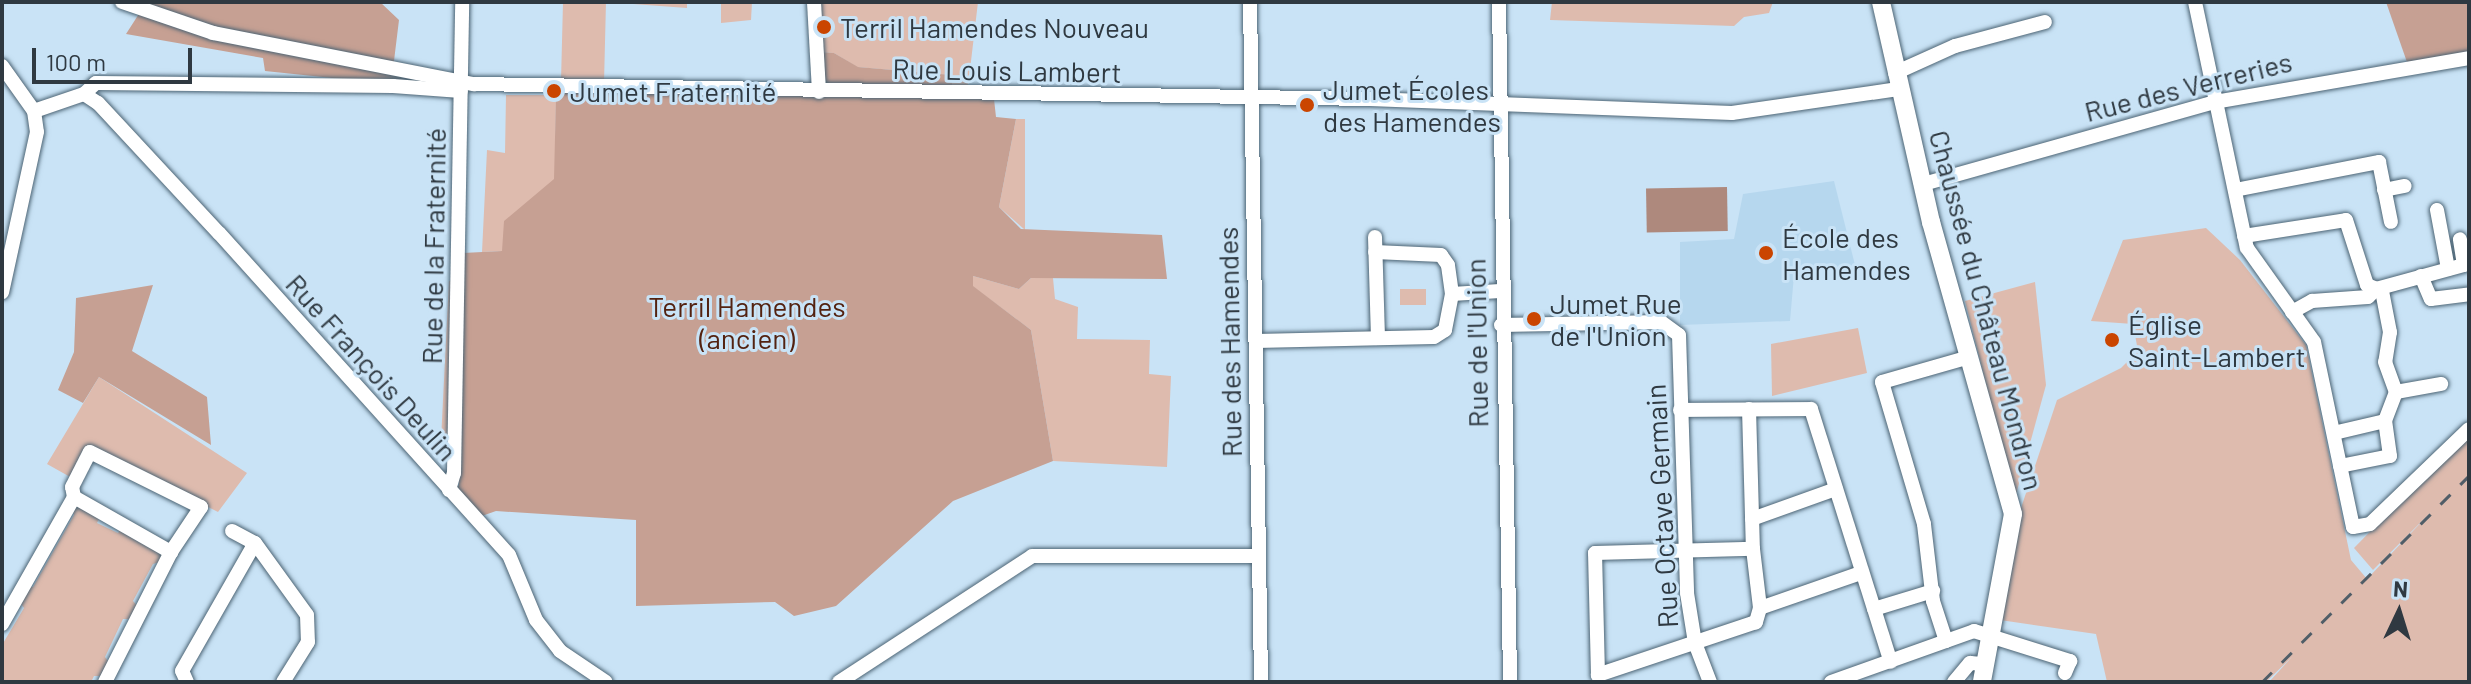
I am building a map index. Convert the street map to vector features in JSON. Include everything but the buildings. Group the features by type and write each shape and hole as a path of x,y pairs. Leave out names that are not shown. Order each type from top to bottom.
{"main road":[{"name":"Chaussée du Château Mondron","path":"1881,2 1923,184 2013,514 1984,673"}],"street":[{"name":"Rue Louis Lambert","path":"122,2 204,31 461,87 1498,103 1732,113 1897,81 1955,46 2045,22"},
{"name":"Rue de la Fraternité","path":"449,490 454,473 462,2"},
{"path":"814,2 819,92"},
{"name":"Rue des Hamendes","path":"1250,2 1261,682"},
{"name":"Rue de l'Union","path":"1499,2 1500,291 1510,682"},
{"path":"2195,2 2247,248 2314,342 2353,527 2370,524 2469,429"},
{"name":"Rue des Verreries","path":"1923,184 2215,102 2469,58"},
{"path":"2,66 34,111 37,132 28,191 2,292"},
{"path":"34,111 84,94 96,83 461,87"},
{"name":"Rue François Deulin","path":"84,94 219,233 509,555 536,620 560,651 606,682"},
{"path":"2235,190 2379,162 2391,222"},
{"path":"2384,190 2405,186"},
{"path":"2437,210 2448,269"},
{"path":"2244,236 2346,220 2367,285 2382,291 2390,332 2385,362 2396,392 2385,421 2390,456 2340,466"},
{"path":"2292,312 2312,301 2368,297 2376,289 2464,265 2460,239"},
{"path":"1256,341 1434,337 1445,330 1452,294 1448,265 1441,255 1375,244 1378,338"},
{"path":"2421,276 2431,299 2469,294"},
{"path":"1452,294 1500,291"},
{"name":"Rue Octave Germain","path":"1501,325 1661,322 1671,326 1679,335 1684,550 1695,643 1710,682"},
{"path":"1946,641 1933,591 1924,524 1882,382 1969,357"},
{"path":"2396,392 2441,384"},
{"path":"1749,409 1753,549 1760,608 1756,622 1598,675 1595,553 1753,549"},
{"path":"1680,410 1811,409 1891,662"},
{"path":"2334,433 2385,421"},
{"path":"2,624 74,497 72,487 90,452 201,507 171,552 105,682"},
{"path":"1752,519 1836,489"},
{"path":"74,497 171,552"},
{"path":"232,531 255,543 307,615 308,642 283,682"},
{"path":"187,682 182,671 255,543"},
{"path":"839,682 1032,556 1259,556"},
{"path":"1760,608 1861,573"},
{"path":"1874,609 1933,591"},
{"path":"1831,682 1974,631 1992,634 2070,661 2065,673"},
{"path":"1954,682 1970,663 1984,673"}],"shaded area":[{"path":"563,2 606,2 604,83 561,81"},
{"path":"606,2 687,2 687,8"},
{"path":"721,2 752,2 751,20 721,23"},
{"path":"810,2 978,2 967,95 952,98 951,75 857,67 834,53 813,52"},
{"path":"1552,2 1773,2 1769,13 1744,17 1734,26 1550,20"},
{"path":"506,95 556,95 555,180 502,251 482,252 487,150 505,153"},
{"path":"1016,119 1025,119 1025,230 999,207"},
{"name":"École des Hamendes","path":"1834,181 1855,265 1794,275 1790,321 1680,325 1680,242 1734,239 1743,194"},
{"path":"1727,187 1728,231 1647,232 1646,188"},
{"path":"2206,228 2240,260 2306,345 2351,560 2367,579 2432,511 2373,570 2354,548 2469,431 2469,682 2269,682 2292,657 2266,682 2107,682 2096,634 2000,620 2021,508 2057,400 2121,368 2138,351 2133,324 2091,321 2123,240"},
{"path":"973,276 1019,289 1031,278 1053,278 1055,299 1078,307 1077,339 1150,340 1149,374 1171,376 1167,467 1053,461 1031,330 972,286"},
{"path":"449,281 462,282 449,441 441,440"},
{"path":"2035,282 2046,385 2015,498 1965,301"},
{"path":"1400,289 1426,289 1426,305 1400,305"},
{"path":"1858,328 1867,373 1772,396 1771,344"},
{"path":"99,377 247,473 218,512 90,447 72,478 47,464"},
{"path":"70,503 101,515 97,523 118,533 124,524 163,553 160,562 153,564 133,601 141,610 137,619 123,619 105,657 112,667 108,676 94,676 91,682 2,682 2,645 24,608 17,598 24,586 33,587 74,515"}],"green space":[{"path":"136,2 380,2 399,20 393,69 457,91 265,71 263,58 126,34 144,6"},
{"path":"2386,2 2469,2 2469,55 2408,65"},
{"name":"Terril Hamendes (ancien)","path":"819,52 834,53 858,67 952,75 952,98 994,99 996,117 1016,119 999,207 1021,229 1162,235 1167,279 1031,278 1019,289 973,276 973,286 1031,330 1053,461 953,501 836,606 794,616 775,602 636,606 636,520 496,511 479,517 453,491 459,485 463,253 502,251 504,221 554,179 556,95 562,91 831,96 822,81"},
{"path":"153,285 132,351 207,397 211,445 99,377 83,403 58,390 74,352 76,298"}],"railway":[{"path":"2262,682 2469,476"}],"place":[{"name":"Terril Hamendes Nouveau","path":"824,27"},
{"name":"Jumet Fraternité","path":"554,91"},
{"name":"Jumet Écoles des Hamendes","path":"1307,105"},
{"name":"École des Hamendes","path":"1766,253"},
{"name":"Jumet Rue de l'Union","path":"1534,319"},
{"name":"Église Saint-Lambert","path":"2112,340"}]}
